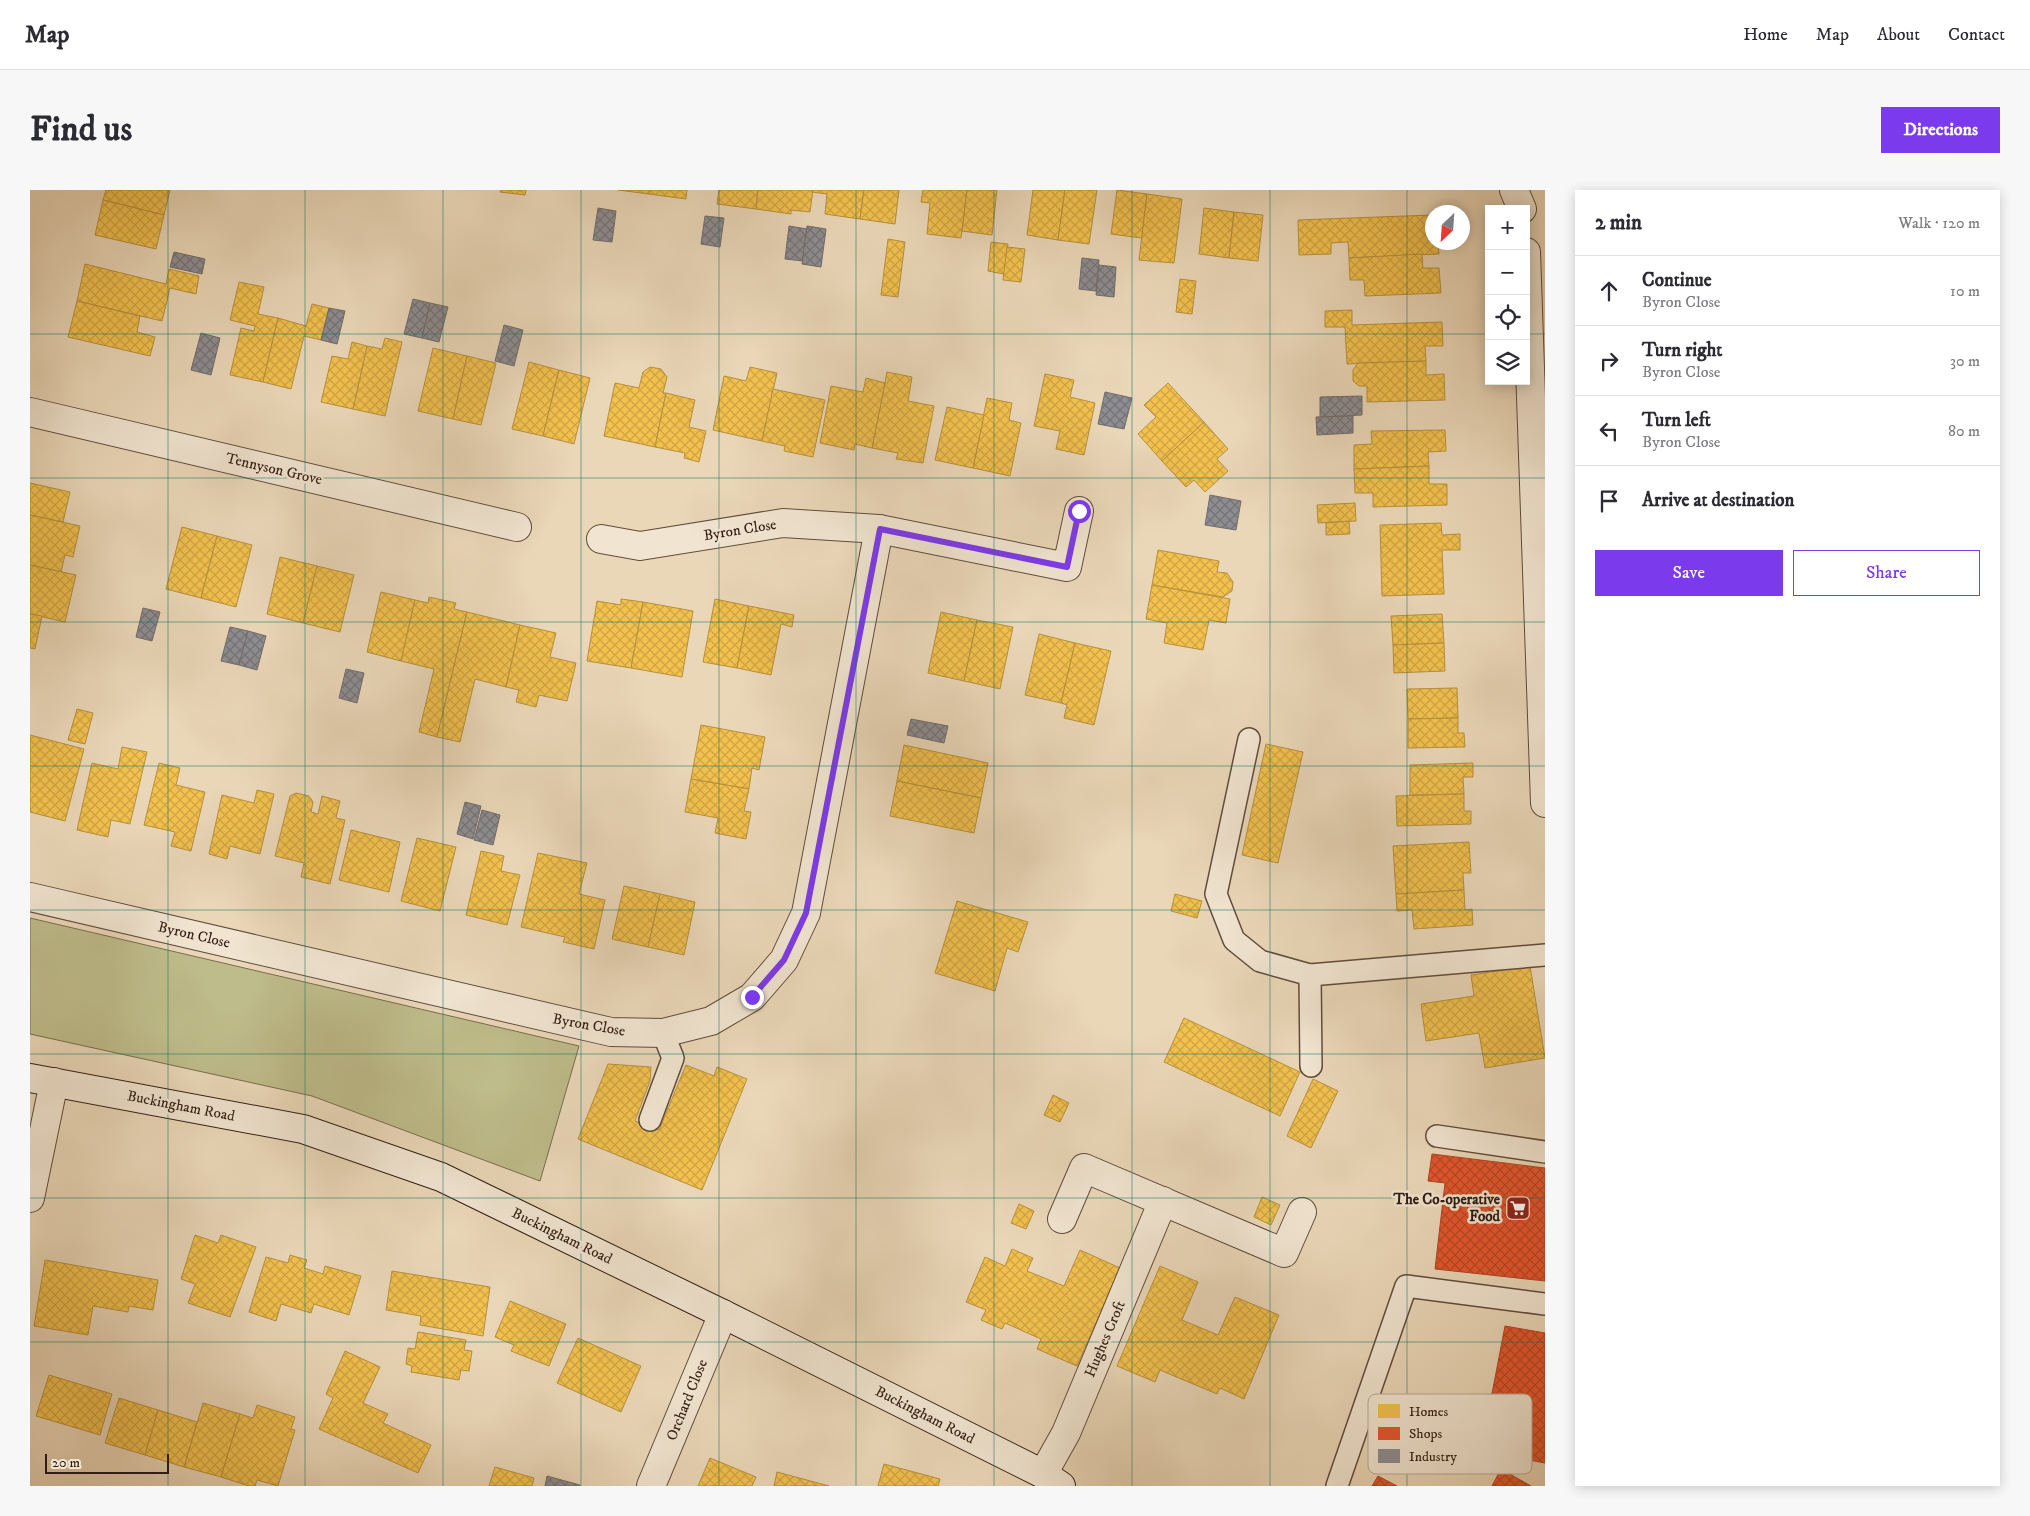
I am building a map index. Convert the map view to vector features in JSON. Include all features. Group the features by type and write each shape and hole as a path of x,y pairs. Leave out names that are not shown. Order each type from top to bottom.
{"street":[{"path":"1514,190 1520,205"},
{"path":"1527,295 1545,803"},
{"name":"Tennyson Grove","path":"30,412 517,527"},
{"name":"Byron Close","path":"601,539 640,546 783,523 880,529 1067,567 1079,511"},
{"name":"Byron Close","path":"30,897 611,1032 663,1033 711,1021 752,997 784,960 806,913 880,529"},
{"path":"30,1198 42,1080"},
{"name":"Buckingham Road","path":"42,1080 303,1129 441,1177 723,1314 1052,1480"},
{"path":"1062,1219 1084,1168 1284,1253 1302,1212"},
{"name":"Hughes Croft","path":"1052,1480 1066,1433 1163,1202"},
{"name":"Orchard Close","path":"651,1486 723,1314"}],"lane":[{"path":"1250,739 1216,894 1234,940 1260,961 1310,975 1545,955"},
{"path":"1310,975 1310,1066"},
{"path":"650,1120 673,1058 663,1033"},
{"path":"1437,1136 1545,1152"},
{"path":"1368,1394 1406,1286 1545,1304"},
{"path":"1336,1486 1368,1395"}],"shaded area":[{"path":"30,918 579,1046 540,1181 312,1096 30,1034"}],"building: Homes":[{"path":"106,190 170,190 164,215 103,200"},
{"path":"501,190 526,190 525,195 500,192"},
{"path":"618,190 650,190 649,194"},
{"path":"650,190 687,190 686,199 649,194"},
{"path":"719,190 758,190 756,209 717,204"},
{"path":"758,190 813,190 810,212 791,210 791,214 756,209"},
{"path":"813,190 864,190 860,219 825,214 827,194 812,192"},
{"path":"864,190 899,190 895,224 860,219"},
{"path":"923,190 967,190 961,238 927,234 930,203 921,202"},
{"path":"967,190 997,190 992,235 962,231"},
{"path":"1033,190 1065,190 1058,240 1027,235"},
{"path":"1065,190 1097,190 1089,244 1058,240"},
{"path":"1117,190 1147,194 1142,238 1111,234"},
{"path":"1147,194 1182,199 1174,263 1139,260"},
{"path":"103,200 164,215 156,249 95,235"},
{"path":"1204,208 1234,212 1229,258 1199,254"},
{"path":"1234,212 1263,215 1258,261 1229,258"},
{"path":"1425,215 1425,250 1439,250 1439,254 1349,258 1348,242 1331,243 1331,254 1299,255 1298,220"},
{"path":"888,239 905,242 898,297 881,295"},
{"path":"991,242 1008,244 1004,274 988,271"},
{"path":"1007,247 1025,249 1021,282 1003,280"},
{"path":"1422,254 1423,268 1439,268 1441,293 1365,296 1364,280 1350,280 1349,258"},
{"path":"85,264 166,284 169,269 199,276 196,294 170,288 162,321 77,301"},
{"path":"1180,279 1196,281 1192,314 1176,312"},
{"path":"239,282 264,287 258,314 278,318 263,382 230,375 241,328 254,331 255,326 230,320"},
{"path":"77,301 140,316 137,332 155,337 150,356 68,337"},
{"path":"312,304 329,308 321,340 304,336 291,389 263,382 278,318 306,326"},
{"path":"1352,310 1352,325 1442,322 1443,346 1425,346 1426,361 1347,364 1345,327 1325,327 1325,311"},
{"path":"385,338 402,342 385,416 353,409 367,346 382,349"},
{"path":"352,342 367,346 353,409 321,402 332,356 348,359"},
{"path":"433,348 467,356 453,419 418,411"},
{"path":"467,356 496,363 481,425 453,419"},
{"path":"1426,361 1426,375 1444,374 1445,400 1367,402 1367,386 1359,386 1353,381 1353,370 1358,363"},
{"path":"529,362 559,370 543,436 512,429"},
{"path":"650,367 661,369 667,377 663,393 666,393 655,447 604,436 615,383 639,388 643,372"},
{"path":"750,367 777,373 762,441 713,430 724,376 746,381"},
{"path":"559,370 590,378 574,444 543,436"},
{"path":"887,372 912,377 908,401 934,406 923,463 896,459 898,453 872,448"},
{"path":"1045,374 1074,380 1070,397 1095,403 1084,455 1056,449 1060,431 1034,426"},
{"path":"866,378 885,383 872,448 855,444 854,450 820,443 831,386 863,392"},
{"path":"1168,383 1204,422 1162,461 1138,434 1156,417 1144,405"},
{"path":"773,389 825,400 813,457 784,451 785,446 762,441"},
{"path":"666,393 695,400 689,427 706,431 699,462 684,458 685,453 655,447"},
{"path":"987,398 1012,403 1009,420 1021,423 1010,476 973,468"},
{"path":"947,407 984,415 973,468 935,460"},
{"path":"1204,422 1228,449 1217,459 1228,471 1205,492 1194,480 1186,487 1162,461"},
{"path":"1445,430 1446,451 1428,452 1429,466 1354,469 1354,445 1372,444 1371,431"},
{"path":"1429,466 1429,484 1447,484 1447,505 1373,507 1373,493 1355,493 1354,469"},
{"path":"30,483 70,492 63,522 30,515"},
{"path":"1355,503 1356,521 1318,523 1317,505"},
{"path":"30,515 80,526 73,557 65,555 61,572 30,565"},
{"path":"1349,521 1350,534 1326,535 1326,523"},
{"path":"1441,523 1442,535 1460,534 1460,550 1442,550 1444,594 1382,596 1380,525"},
{"path":"182,527 217,536 201,598 166,589"},
{"path":"217,536 252,545 236,607 201,598"},
{"path":"1158,550 1219,561 1217,572 1227,573 1233,582 1232,591 1223,597 1152,585"},
{"path":"280,557 317,566 303,623 267,614"},
{"path":"30,565 76,575 65,622 30,614"},
{"path":"317,566 354,575 340,632 303,623"},
{"path":"1152,585 1230,599 1226,623 1209,620 1203,650 1164,643 1167,623 1146,619"},
{"path":"381,592 415,600 401,661 367,652"},
{"path":"429,597 456,603 454,609 467,612 437,737 419,732 434,669 401,661 415,600 428,603"},
{"path":"621,599 643,602 631,668 587,661 597,601 621,605"},
{"path":"715,599 749,606 737,668 703,662"},
{"path":"643,602 693,611 682,677 631,668"},
{"path":"749,606 794,615 792,627 781,624 771,675 737,668"},
{"path":"467,612 520,625 506,687 475,679 460,742 437,737"},
{"path":"941,612 977,620 964,681 928,673"},
{"path":"30,614 42,616 35,649 30,648"},
{"path":"1442,614 1444,643 1393,645 1391,616"},
{"path":"977,620 1013,627 1000,689 964,681"},
{"path":"520,625 556,633 550,657 576,663 567,701 539,695 536,707 516,702 519,690 506,687"},
{"path":"1039,634 1075,643 1061,703 1025,695"},
{"path":"1075,643 1111,651 1094,725 1064,718 1067,705 1061,703"},
{"path":"1444,643 1445,671 1394,673 1393,645"},
{"path":"1457,688 1458,718 1408,719 1407,689"},
{"path":"77,709 93,713 85,744 68,740"},
{"path":"1458,718 1458,733 1464,733 1465,747 1408,748 1408,719"},
{"path":"701,725 765,737 759,770 752,768 749,789 691,779"},
{"path":"30,735 84,749 65,821 30,812"},
{"path":"1266,744 1303,752 1278,863 1242,855"},
{"path":"904,745 988,763 981,798 897,781"},
{"path":"122,747 147,752 130,824 111,820 108,837 77,830 92,763 118,769"},
{"path":"159,763 180,768 176,785 205,792 191,851 171,846 175,832 144,825"},
{"path":"1473,763 1473,777 1463,777 1464,794 1410,795 1410,765"},
{"path":"691,779 749,789 744,811 751,812 746,839 715,833 718,818 685,812"},
{"path":"897,781 981,798 974,833 890,816"},
{"path":"257,790 274,794 260,854 230,846 227,859 209,854 222,795 254,803"},
{"path":"296,793 309,796 313,802 311,812 318,814 322,796 340,801 336,818 345,820 330,884 301,877 304,863 275,856 290,796"},
{"path":"1464,794 1464,811 1471,811 1471,824 1397,826 1396,796"},
{"path":"351,830 400,842 389,892 339,880"},
{"path":"417,838 456,847 440,911 401,901"},
{"path":"1469,842 1471,873 1463,873 1464,890 1396,894 1393,846"},
{"path":"481,851 504,856 501,871 520,875 507,925 466,915"},
{"path":"538,853 587,863 579,894 605,900 594,949 563,942 565,937 521,927"},
{"path":"624,886 660,894 648,947 612,939"},
{"path":"1464,890 1465,910 1472,909 1473,925 1414,929 1412,910 1397,911 1396,894"},
{"path":"660,894 695,902 684,955 648,947"},
{"path":"1175,894 1202,901 1197,918 1171,911"},
{"path":"957,901 1028,922 1018,952 1007,948 995,991 935,973"},
{"path":"1530,966 1545,1058 1485,1068 1479,1033 1426,1041 1421,1004 1474,996 1471,975"},
{"path":"1184,1018 1300,1072 1280,1116 1164,1062"},
{"path":"608,1064 651,1067 650,1081 635,1121 659,1130 686,1065 714,1076 717,1067 747,1079 702,1190 578,1139"},
{"path":"1313,1079 1338,1091 1311,1148 1287,1136"},
{"path":"1053,1095 1069,1103 1060,1122 1044,1115"},
{"path":"1262,1197 1280,1205 1271,1225 1254,1217"},
{"path":"1019,1204 1034,1211 1026,1229 1011,1223"},
{"path":"195,1235 218,1243 221,1235 256,1247 230,1317 188,1303 195,1284 181,1279"},
{"path":"1012,1249 1033,1258 1027,1271 1064,1286 1080,1250 1120,1268 1077,1366 1037,1349 1041,1339 1005,1323 1002,1329 981,1320 986,1310 966,1302 985,1257 1005,1266"},
{"path":"290,1255 307,1260 304,1268 323,1274 325,1266 361,1276 349,1315 314,1304 311,1313 281,1304 276,1321 249,1312 266,1257 288,1263"},
{"path":"45,1260 158,1280 153,1310 129,1306 128,1312 93,1306 88,1335 34,1326"},
{"path":"1160,1266 1198,1282 1182,1320 1218,1335 1235,1297 1279,1315 1244,1399 1220,1388 1217,1394 1160,1370 1155,1382 1117,1366"},
{"path":"392,1271 490,1287 483,1336 420,1325 421,1316 386,1310"},
{"path":"510,1301 566,1324 549,1366 511,1351 514,1345 495,1337"},
{"path":"418,1332 466,1340 464,1350 472,1351 469,1371 461,1370 459,1380 411,1372 412,1366 406,1364 408,1348 415,1349"},
{"path":"578,1338 641,1366 621,1412 557,1383"},
{"path":"345,1351 380,1367 363,1403 388,1414 383,1423 431,1445 418,1473 319,1429 333,1398 326,1394"},
{"path":"49,1375 112,1394 100,1435 36,1416"},
{"path":"119,1398 158,1410 145,1455 105,1443"},
{"path":"203,1403 240,1414 221,1477 184,1467"},
{"path":"257,1405 295,1417 291,1429 295,1430 278,1486 257,1480 255,1486 249,1486 221,1477 240,1414 253,1418"},
{"path":"158,1410 197,1422 184,1467 145,1455"},
{"path":"710,1458 756,1477 752,1486 698,1486"},
{"path":"884,1464 940,1479 938,1486 878,1486"},
{"path":"495,1467 534,1478 532,1486 489,1486"},
{"path":"777,1472 829,1486 774,1486"}],"building: Shops":[{"path":"1432,1154 1545,1168 1545,1281 1435,1269 1445,1183 1428,1181"},
{"path":"1505,1326 1545,1333 1545,1463 1532,1461 1532,1394 1492,1394"},
{"path":"1498,1474 1510,1474 1531,1486 1492,1486"},
{"path":"1378,1476 1397,1486 1372,1486"}],"building: Industry":[{"path":"598,208 616,211 612,242 593,240"},
{"path":"705,216 724,218 720,247 701,244"},
{"path":"789,226 807,229 803,261 785,259"},
{"path":"807,226 826,229 821,267 802,264"},
{"path":"174,252 205,259 202,274 170,267"},
{"path":"1082,258 1099,260 1096,291 1079,289"},
{"path":"1099,265 1116,267 1114,297 1096,295"},
{"path":"413,299 430,303 422,338 404,334"},
{"path":"430,303 448,307 439,342 422,338"},
{"path":"329,308 345,311 337,344 321,340"},
{"path":"504,325 523,330 514,366 495,361"},
{"path":"201,333 220,338 211,375 191,370"},
{"path":"1105,392 1132,398 1124,429 1098,424"},
{"path":"1362,396 1362,415 1320,417 1320,397"},
{"path":"1353,416 1353,433 1317,435 1316,417"},
{"path":"1210,495 1241,501 1236,530 1205,525"},
{"path":"143,608 160,612 152,641 136,637"},
{"path":"230,627 248,631 239,665 221,661"},
{"path":"248,631 266,636 257,670 239,665"},
{"path":"346,669 364,673 357,703 339,698"},
{"path":"911,719 948,726 944,743 907,735"},
{"path":"465,802 481,806 473,839 457,834"},
{"path":"482,810 500,815 493,845 474,840"},
{"path":"547,1476 580,1485 580,1486 545,1486"}],"place":[{"name":"The Co-operative Food","path":"1518,1208"}],"route":[{"path":"752,997 784,960 806,913 880,529 1067,567 1079,511"}]}
